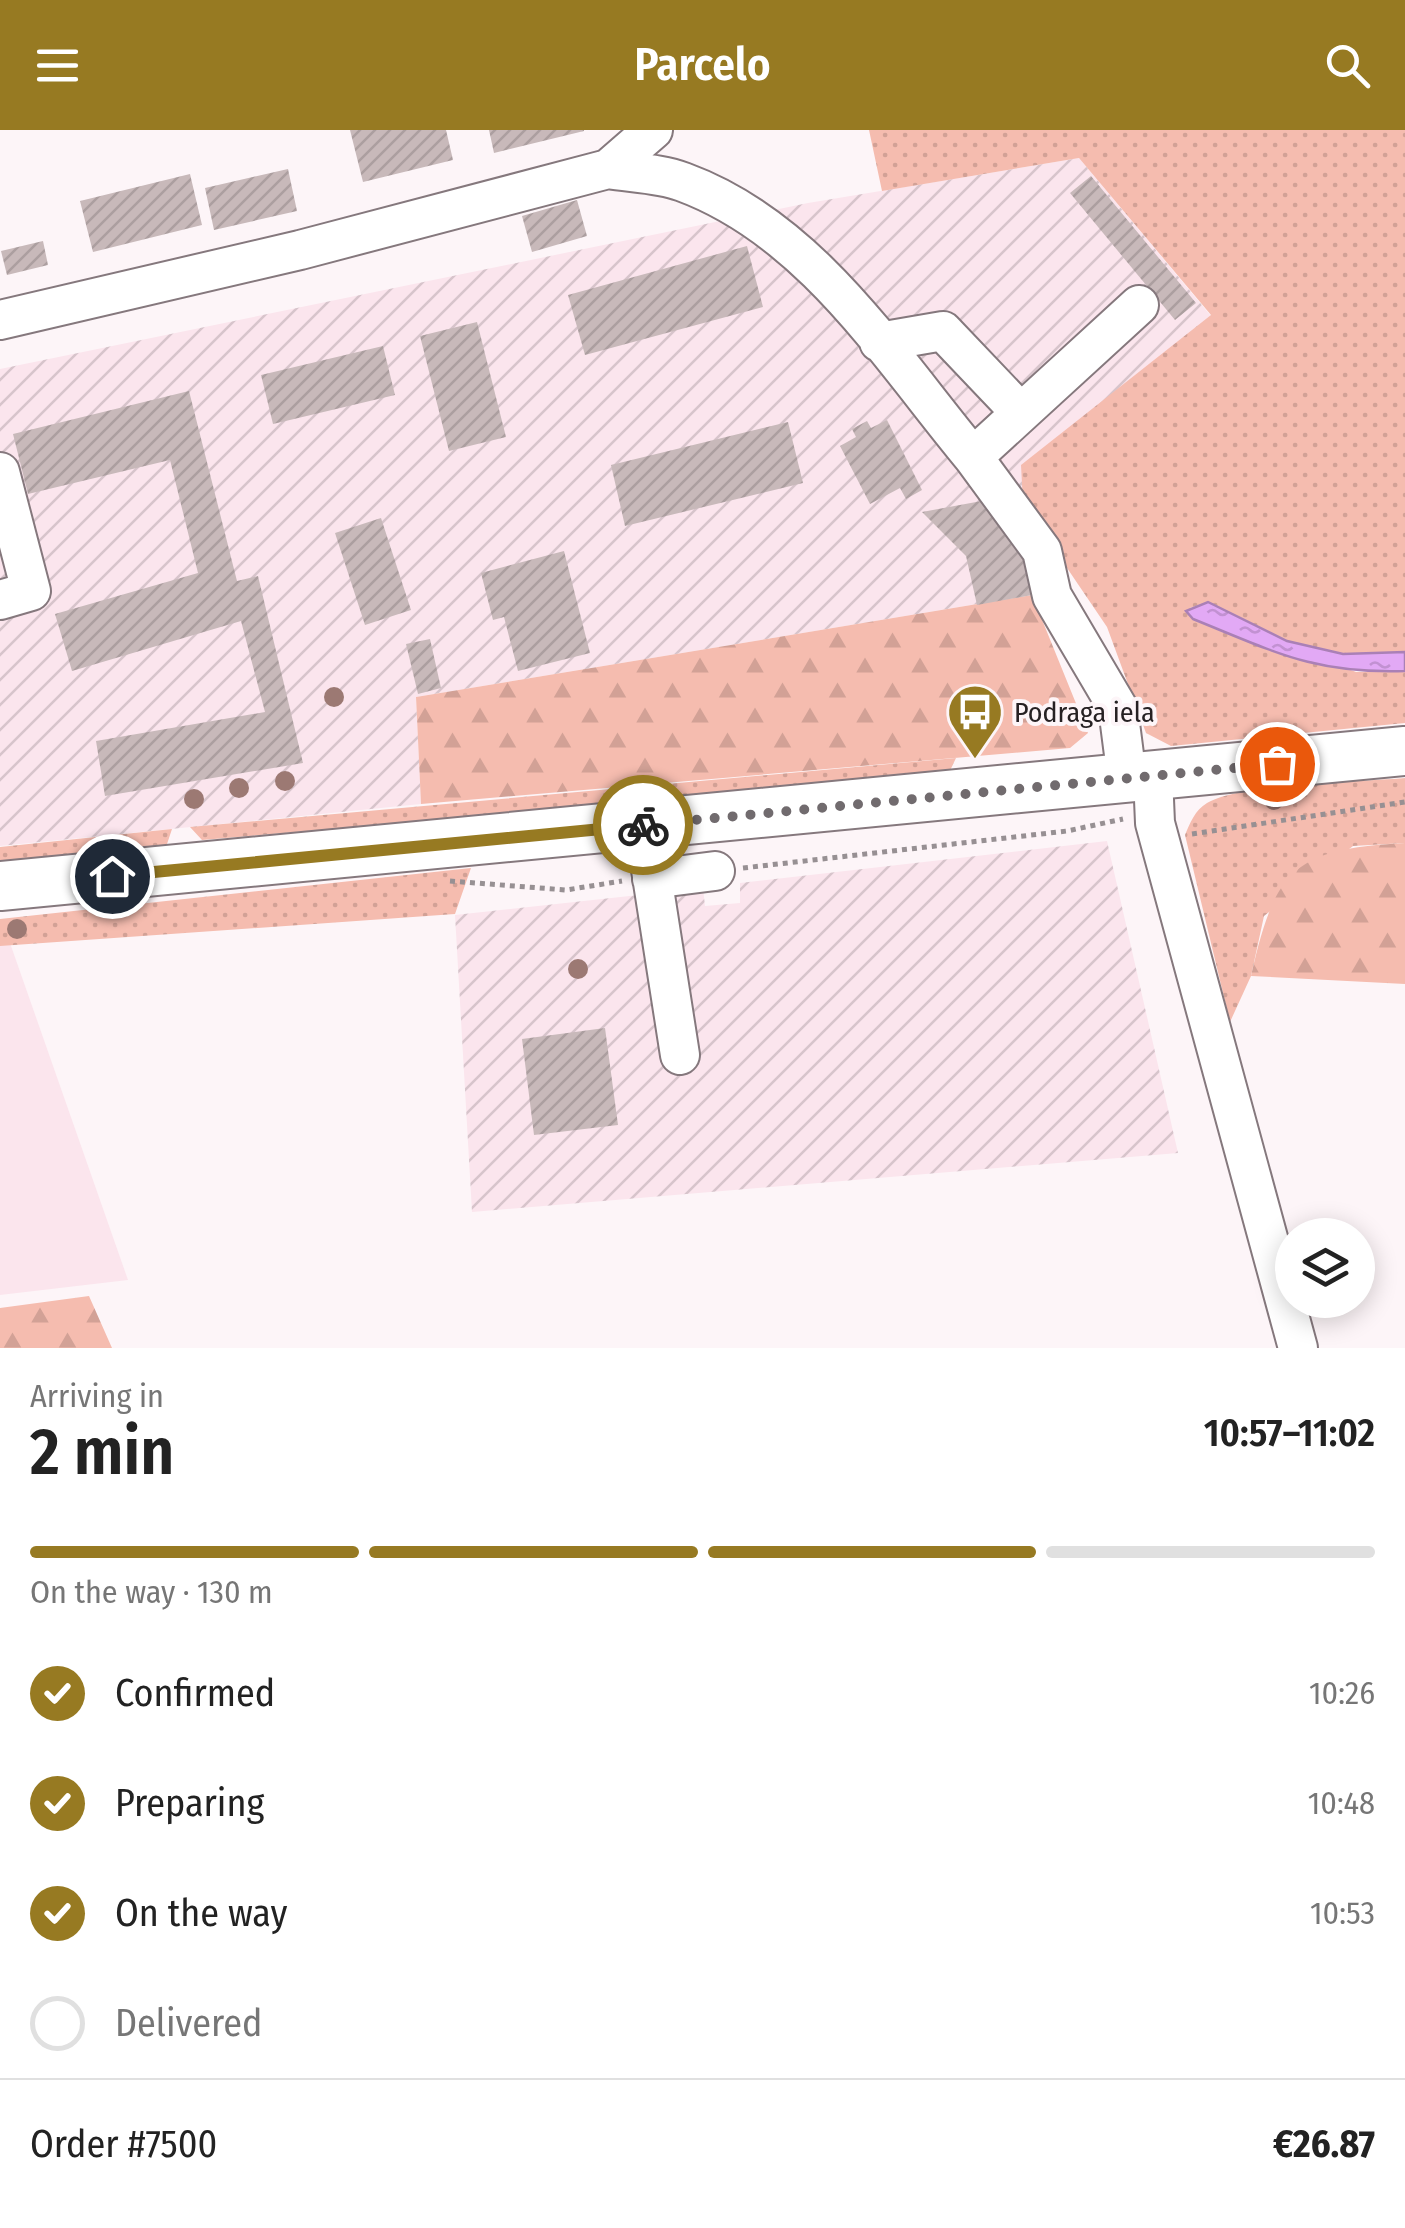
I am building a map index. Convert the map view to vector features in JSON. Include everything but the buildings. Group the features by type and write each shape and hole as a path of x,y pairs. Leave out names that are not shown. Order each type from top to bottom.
{"main road":[{"path":"0,886 1405,751"}],"lane":[{"path":"608,169 653,130"},
{"path":"0,320 300,250 608,169 679,180 738,206 801,254 973,457 1042,551 1052,596 1118,708 1155,823 1298,1348"},
{"path":"973,457 1138,305"},
{"path":"879,342 943,331 1021,413"},
{"path":"0,472 32,591 0,600"},
{"path":"644,825 680,1054"},
{"path":"652,879 715,871"}],"path":[{"path":"715,871 1068,831 1121,819 1155,823 1185,835 1405,802"},
{"path":"443,878 457,885 566,890 652,879"}],"shaded area":[{"path":"1079,158 1211,316 1023,503 1032,595 416,697 421,804 0,846 0,369 808,203"},
{"path":"1107,841 1178,1153 472,1212 455,915 703,888 705,906 740,903 740,883"},
{"path":"10,943 128,1280 0,1295 0,944"}],"green space":[{"path":"869,130 1405,130 1405,652 1343,654 1287,641 1208,602 1190,608 1356,672 1405,671 1405,723 1171,746 1146,733 1107,627 1023,503 1021,465 1211,315 1079,158 882,191"},
{"path":"1032,595 1088,733 1070,748 421,804 416,697"},
{"path":"956,758 947,777 202,840 190,827"},
{"path":"1405,778 1405,843 1353,846 1264,916 1251,976 1230,1022 1185,835 1196,813 1207,803 1246,791"},
{"path":"172,829 165,850 0,867 0,847"},
{"path":"1405,843 1405,984 1251,976 1270,911 1281,888 1295,872 1337,851"},
{"path":"471,868 455,914 0,946 0,919"},
{"path":"89,1296 112,1348 0,1348 0,1308"}],"water":[{"path":"1208,602 1287,641 1343,654 1405,652 1405,671 1345,669 1272,651 1193,619 1186,611"}],"way so far":[{"path":"643,825 1277,764"}],"place":[{"name":"Podraga iela","path":"975,761"}],"route":[{"path":"112,876 643,825"}]}
